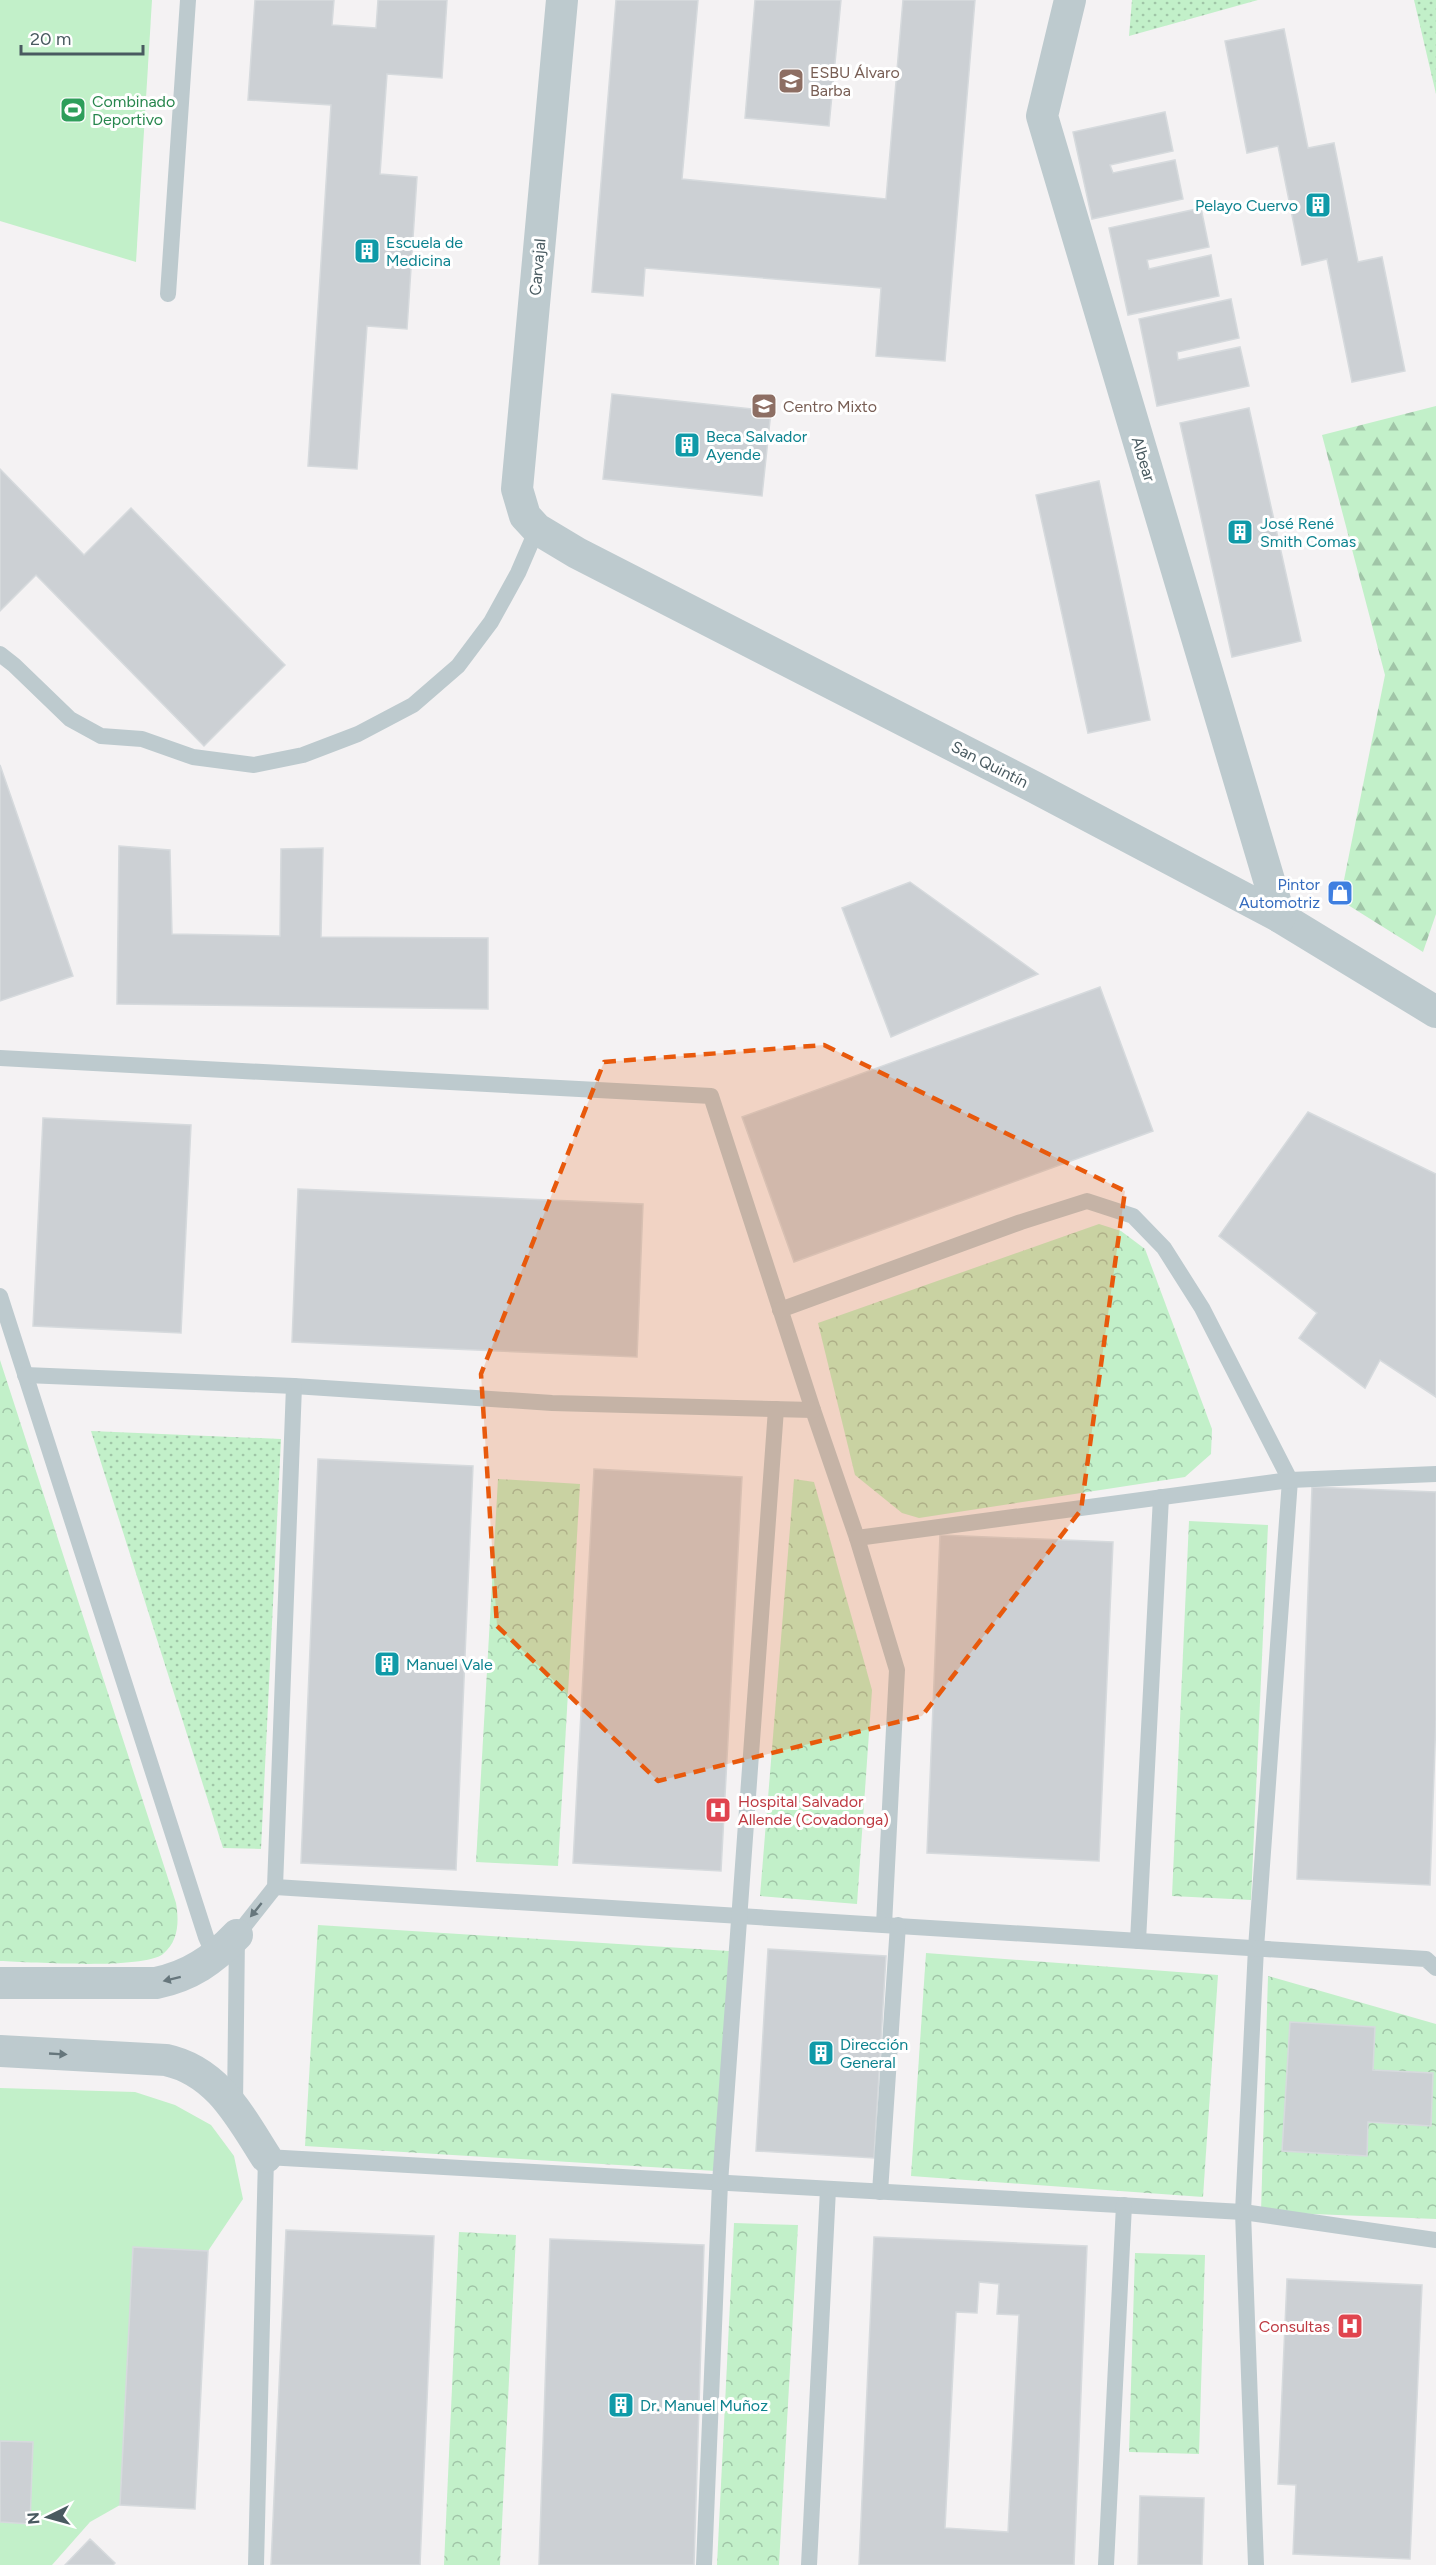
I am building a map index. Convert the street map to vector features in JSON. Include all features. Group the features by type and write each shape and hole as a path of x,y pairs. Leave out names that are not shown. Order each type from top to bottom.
{"street":[{"name":"Carvajal","path":"537,529 525,516 517,489 562,0"},
{"name":"Albear","path":"1070,0 1042,116 1280,917"},
{"name":"San Quintín","path":"537,529 577,553 1035,787 1280,917 1436,1012"},
{"path":"0,1983 156,1983 180,1978 225,1945"},
{"path":"0,2051 166,2060 185,2064 209,2080 235,2108 266,2157"}],"lane":[{"path":"168,294 188,0"},
{"path":"0,654 15,665 70,719 101,736 142,739 193,758 254,765 303,755 358,734 413,705 458,666 491,622 518,573 537,529"},
{"path":"0,1058 711,1096 813,1410 858,1538 897,1670 891,1925 880,2192"},
{"path":"780,1310 1021,1222 1087,1201 1133,1216 1164,1248 1202,1308 1290,1480 1256,1948 1243,2212 1256,2565"},
{"path":"0,1296 206,1937 225,1945"},
{"path":"25,1376 294,1386 552,1403 813,1410"},
{"path":"235,2108 225,1945 275,1887 294,1386"},
{"path":"704,2565 720,2183 776,1409"},
{"path":"858,1538 1290,1480 1436,1474"},
{"path":"1138,1941 1161,1497"},
{"path":"275,1887 1256,1948 1433,1962"},
{"path":"256,2565 266,2157 1243,2212 1436,2240"},
{"path":"809,2565 828,2189"},
{"path":"1106,2565 1124,2205"}],"highlighted area":[{"path":"824,1045 1125,1191 1081,1510 922,1716 658,1781 497,1626 481,1374 604,1062"}],"green space":[{"name":"Combinado Deportivo","path":"0,0 152,0 136,262 0,221"},
{"path":"1132,0 1258,0 1129,36"},
{"path":"1414,0 1436,0 1436,94"},
{"path":"1436,406 1436,914 1423,952 1340,900 1385,675 1322,435"},
{"path":"1099,1224 1121,1231 1145,1249 1212,1429 1211,1454 1185,1477 919,1518 902,1513 855,1475 818,1323"},
{"path":"0,1360 176,1903 175,1937 163,1954 151,1959 110,1964 0,1961"},
{"path":"91,1431 281,1439 261,1849 223,1848"},
{"path":"498,1479 580,1484 558,1866 476,1862"},
{"path":"794,1479 814,1482 872,1690 857,1904 760,1896"},
{"path":"1189,1521 1268,1525 1251,1900 1172,1896"},
{"path":"318,1925 729,1951 716,2171 305,2146"},
{"path":"926,1953 1218,1975 1203,2197 911,2176"},
{"path":"1268,1976 1436,2024 1436,2219 1261,2212"},
{"path":"0,2088 135,2092 175,2105 211,2125 234,2156 243,2199 208,2251 133,2248 120,2505 90,2522 52,2565 0,2565"},
{"path":"734,2223 798,2225 779,2565 717,2565"},
{"path":"459,2232 516,2235 500,2565 444,2565"},
{"path":"1135,2253 1205,2255 1199,2454 1129,2452"}],"building":[{"name":"Escuela de Medicina","path":"255,0 334,0 332,25 376,28 378,0 447,0 442,78 387,74 380,174 417,177 407,329 367,326 357,469 308,466 331,105 248,100"},
{"path":"616,0 698,0 682,179 886,199 903,0 975,0 945,361 876,356 881,288 645,268 643,296 592,292"},
{"path":"755,0 841,0 829,126 745,118"},
{"name":"Pelayo Cuervo","path":"1284,29 1308,148 1334,143 1358,262 1382,257 1405,371 1352,382 1327,259 1302,265 1278,146 1247,153 1225,41"},
{"path":"1165,112 1173,151 1110,165 1113,173 1175,160 1183,199 1092,219 1073,132"},
{"path":"1201,208 1209,247 1147,260 1149,269 1211,255 1219,296 1128,315 1109,228"},
{"path":"1231,299 1239,338 1177,352 1178,360 1240,347 1249,386 1157,406 1139,319"},
{"name":"Beca Salvador Ayende","path":"612,394 771,411 762,496 603,479"},
{"name":"José René Smith Comas","path":"1249,408 1301,641 1232,657 1180,423"},
{"path":"0,469 84,555 131,508 285,665 204,746 36,575 0,611"},
{"path":"1099,481 1150,720 1088,733 1036,495"},
{"path":"0,765 73,976 0,1001"},
{"path":"119,846 170,850 172,934 280,936 281,849 323,848 321,937 488,938 488,1009 117,1004"},
{"path":"910,882 1038,974 891,1037 842,908"},
{"path":"1100,987 1153,1131 794,1262 742,1117"},
{"path":"1308,1112 1436,1174 1436,1397 1380,1360 1365,1388 1299,1338 1317,1313 1219,1236"},
{"path":"43,1118 191,1125 181,1333 33,1326"},
{"path":"298,1189 643,1204 637,1357 292,1342"},
{"name":"Manuel Vale","path":"318,1459 473,1466 456,1870 301,1863"},
{"path":"594,1469 742,1477 721,1871 573,1863"},
{"path":"1312,1487 1436,1492 1436,1718 1430,1885 1297,1879"},
{"path":"940,1535 1113,1542 1099,1861 927,1853"},
{"name":"Dirección General","path":"768,1949 886,1956 874,2158 756,2151"},
{"path":"1290,2022 1375,2027 1373,2070 1433,2073 1431,2126 1368,2122 1367,2156 1282,2151"},
{"path":"286,2230 434,2236 420,2565 271,2565"},
{"path":"874,2237 1087,2246 1074,2565 859,2565","holes":["979,2282 999,2284 997,2314 1019,2315 1008,2532 945,2528 956,2312 977,2313"]},
{"name":"Dr. Manuel Muñoz","path":"550,2239 704,2245 694,2565 539,2565"},
{"path":"133,2247 208,2251 195,2509 120,2505"},
{"path":"1287,2279 1422,2285 1410,2559 1293,2554 1296,2485 1278,2484"},
{"path":"0,2441 33,2442 30,2524 0,2522"},
{"path":"1140,2496 1204,2498 1202,2565 1138,2565"},
{"path":"90,2539 115,2563 113,2565 65,2565"}],"place":[{"name":"ESBU Álvaro Barba","path":"791,81"},
{"name":"Combinado Deportivo","path":"73,110"},
{"name":"Pelayo Cuervo","path":"1318,205"},
{"name":"Escuela de Medicina","path":"367,251"},
{"name":"Centro Mixto","path":"764,406"},
{"name":"Beca Salvador Ayende","path":"687,445"},
{"name":"José René Smith Comas","path":"1240,532"},
{"name":"Pintor Automotriz","path":"1340,893"},
{"name":"Manuel Vale","path":"387,1664"},
{"name":"Hospital Salvador Allende (Covadonga)","path":"718,1810"},
{"name":"Dirección General","path":"821,2053"},
{"name":"Consultas","path":"1350,2326"},
{"name":"Dr. Manuel Muñoz","path":"621,2405"}]}
